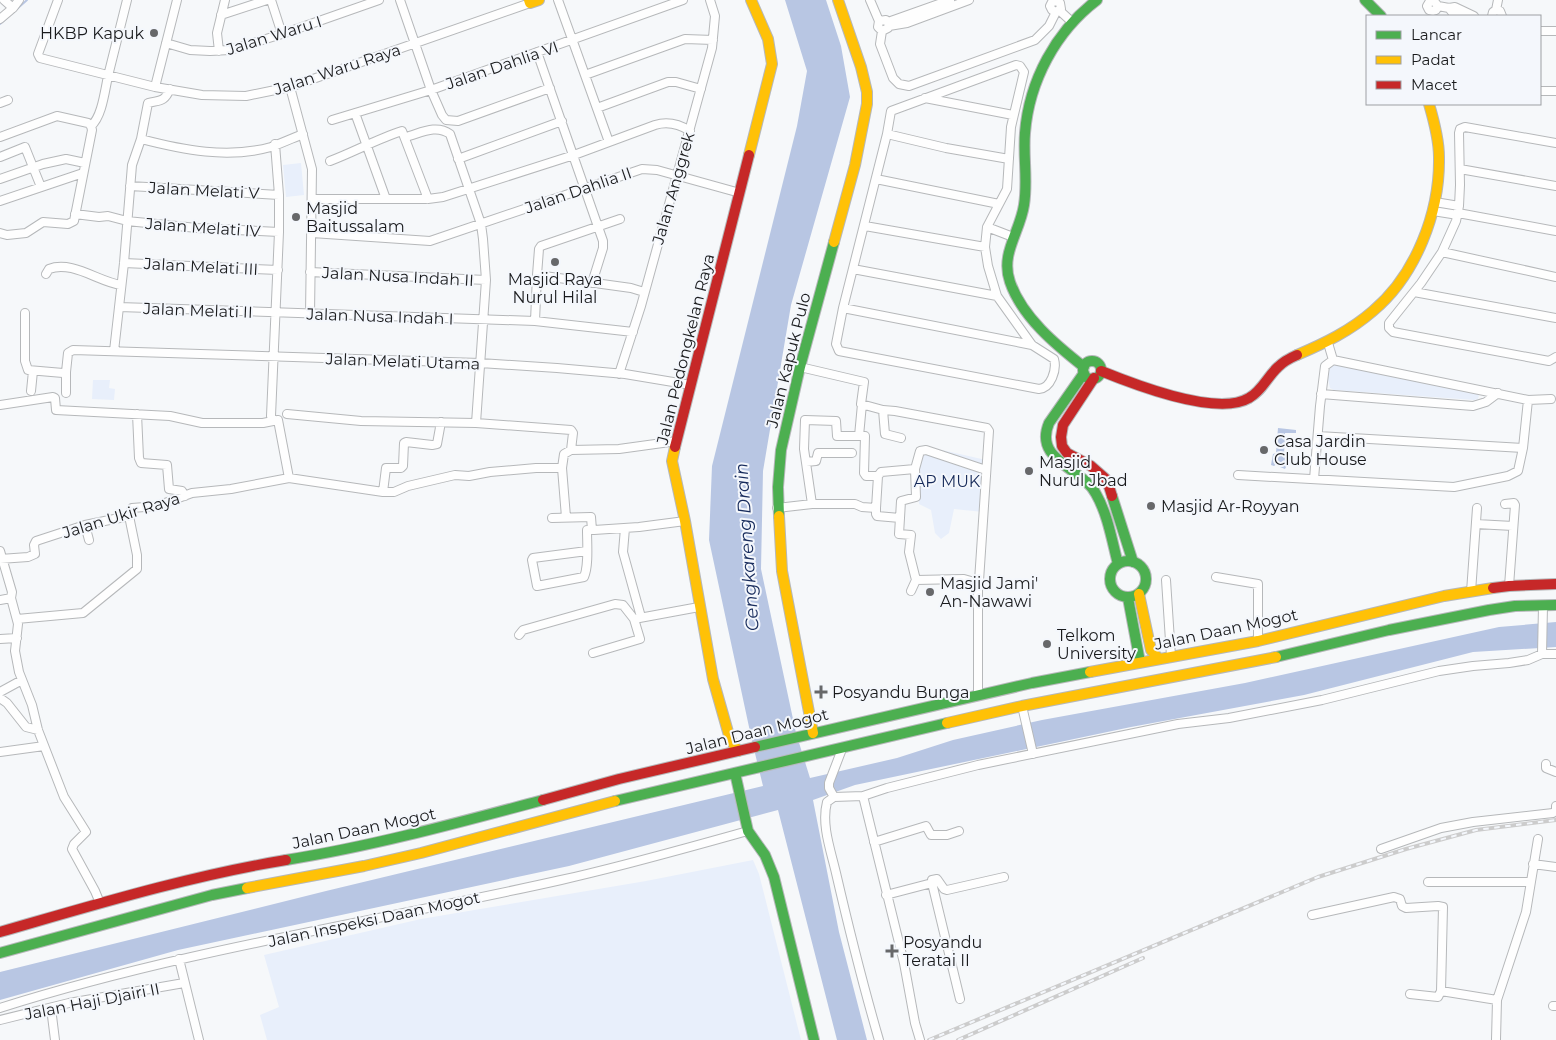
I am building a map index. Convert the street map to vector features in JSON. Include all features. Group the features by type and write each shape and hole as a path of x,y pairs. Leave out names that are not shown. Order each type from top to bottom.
{"main road":[{"name":"Jalan Pedongkelan Raya","path":"735,752 713,679 685,521 672,466 672,457 772,64 772,51 751,0"},
{"name":"Jalan Kapuk Pulo","path":"813,733 782,571 778,508 778,469 800,367 855,165 867,104 867,92 861,67 838,0"},
{"path":"1096,0 1072,22 1051,55 1034,92 1025,132 1024,205 1018,226 1012,237 1006,269 1010,283 1027,311 1067,355 1085,368 1088,377 1097,374 1162,393 1205,401 1239,402 1247,400 1252,396 1283,362 1328,343 1346,332 1379,305 1397,285 1422,241 1434,206 1439,156 1430,105"},
{"path":"1365,0 1380,15"},
{"path":"1118,564 1096,492 1086,480 1053,457 1046,441 1049,423 1085,368 1093,361 1098,363 1097,374 1063,425 1062,446 1067,453 1091,466 1106,480 1133,562"},
{"path":"1133,562 1142,568 1146,579 1143,590 1139,594 1128,598 1117,594 1110,583 1112,572 1118,564 1133,562"},
{"name":"Jalan Daan Mogot","path":"0,932 138,892 251,866 338,852 409,836 619,780 978,695 1171,656 1258,641 1444,596 1509,586 1556,584"},
{"path":"1139,594 1151,650 1159,659"},
{"path":"1128,598 1144,682"},
{"path":"0,953 212,895 412,855 623,799 1022,706 1255,662 1389,630 1489,610 1515,606 1543,609 1556,605"},
{"path":"1255,662 1257,654 1255,648 1258,641 1264,646 1270,658"},
{"path":"740,772 738,786 747,828 765,854 774,877 814,1040"}],"street":[{"path":"4,0 13,8"},
{"path":"0,19 19,0"},
{"name":"Jalan Waru Raya","path":"58,0 38,54 41,59 155,87 202,96 246,96 290,87 533,1"},
{"path":"0,233 7,235 26,233 43,222 68,224 74,221 91,126 94,124 106,90 127,0"},
{"path":"155,87 177,0"},
{"path":"219,52 217,33 225,0"},
{"path":"221,14 269,0 282,34"},
{"name":"Jalan Waru I","path":"166,43 190,50 219,52 230,50 379,0"},
{"path":"400,0 431,90 444,118 450,122 458,121 550,88"},
{"path":"558,0 608,142"},
{"name":"Jalan Dahlia VI","path":"332,120 431,90 684,0"},
{"name":"Jalan Anggrek","path":"619,374 690,131 713,40 715,16 710,0"},
{"path":"870,0 884,24"},
{"path":"876,0 884,24 880,44 893,78 899,84 909,86 1035,40 1049,26 1057,5 1072,22"},
{"path":"884,24 950,0"},
{"path":"884,24 908,23 969,0"},
{"path":"1495,15 1498,0"},
{"path":"1428,13 1434,11 1434,2 1460,15"},
{"path":"1449,8 1455,7 1472,15"},
{"path":"1541,32 1556,31"},
{"path":"585,75 685,39 713,40"},
{"path":"537,52 599,226 603,245 592,283"},
{"path":"843,308 1032,345 1052,357 1056,363 1046,388 1043,389 842,352 837,349 836,344 843,308 865,226 891,111 1011,66 1020,66 1024,72 1011,127 1007,189 987,227 984,247 997,296 1032,345"},
{"path":"597,108 668,82 676,82 701,89"},
{"path":"290,87 312,169 310,314"},
{"path":"114,351 132,165 141,139 148,104 160,102 170,89"},
{"path":"1541,91 1556,91"},
{"path":"924,98 1014,115"},
{"path":"355,113 386,199"},
{"path":"0,137 57,116 88,123 91,126"},
{"path":"458,159 562,121"},
{"path":"312,199 428,199 443,197 574,155 662,123 676,124 690,131"},
{"path":"1556,143 1465,127 1460,129 1458,212 1442,252 1414,292 1389,322 1389,328 1393,332 1550,361 1556,357"},
{"path":"406,137 435,129 443,130 450,134 481,224 486,280 476,423"},
{"path":"330,162 402,131 406,137 428,199"},
{"path":"141,139 174,147 216,153 239,152 276,144 303,134"},
{"path":"887,134 946,148 1009,159"},
{"path":"273,421 271,416 279,232 276,144"},
{"path":"0,157 25,147 41,188"},
{"path":"0,179 43,164 66,159 85,163"},
{"name":"Jalan Dahlia II","path":"312,233 430,241 642,169 657,170 740,193"},
{"path":"1460,169 1556,186"},
{"path":"0,202 83,173"},
{"path":"876,179 999,204"},
{"name":"Jalan Melati V","path":"130,186 279,194"},
{"path":"1434,206 1556,231"},
{"name":"Jalan Melati IV","path":"75,214 108,216 127,221 197,228 279,232"},
{"path":"535,321 539,248 620,219"},
{"path":"865,226 984,247"},
{"path":"987,227 1012,237"},
{"path":"1442,252 1556,277"},
{"name":"Jalan Melati III","path":"124,263 278,270"},
{"path":"46,274 49,269 62,267 85,272 121,285"},
{"path":"853,269 997,296"},
{"name":"Jalan Nusa Indah II","path":"310,272 486,280"},
{"path":"537,275 631,288 644,292"},
{"path":"1414,292 1556,318"},
{"name":"Jalan Melati II","path":"119,307 276,312"},
{"name":"Jalan Nusa Indah I","path":"276,312 535,321 632,332"},
{"path":"25,313 25,362 28,370 66,372 66,393"},
{"path":"1328,343 1333,360"},
{"name":"Jalan Melati Utama","path":"66,372 68,353 73,350 480,363 619,374 691,385"},
{"path":"1314,479 1325,366 1333,360 1528,400 1551,400"},
{"path":"800,367 864,382 859,436"},
{"path":"31,391 33,371"},
{"path":"1321,394 1473,406 1486,402 1498,393"},
{"path":"0,405 54,397 56,410 170,416 202,423 263,423 278,420 289,478"},
{"path":"1238,475 1454,488 1514,474 1518,471 1523,448 1528,400"},
{"path":"862,404 883,410 988,428 978,583 978,695"},
{"path":"883,410 885,434 901,438"},
{"path":"137,414 139,458 141,463 167,465 169,490 182,491 185,496"},
{"path":"287,414 362,421 476,423 571,430 573,433 571,450"},
{"path":"812,504 806,462 805,420 836,421 837,436 865,436 864,474 878,476"},
{"path":"382,492 386,468 402,467 405,443 437,444 441,422"},
{"path":"1318,436 1523,448"},
{"path":"566,517 562,468 564,454 571,450 619,449 677,441"},
{"path":"911,592 916,580 909,552 911,535 899,534 901,501 916,497 915,469 920,451 926,450 986,470"},
{"path":"806,462 816,461 818,453 852,453"},
{"name":"Jalan Ukir Raya","path":"100,903 72,849 74,844 86,832 64,797 38,730 32,705 19,672 15,651 18,624 11,598 12,592 1,556 28,557 35,554 34,545 36,541 85,525 129,516 132,508 157,506 192,493 230,489 289,478 382,492 394,492 408,486 455,475 470,476 490,472 562,468"},
{"path":"900,518 877,516 878,476 881,472 915,469"},
{"path":"778,508 812,504 855,504 862,507 876,508"},
{"path":"1505,504 1515,504 1509,586"},
{"path":"1471,592 1477,508"},
{"path":"17,619 83,613 137,569 137,555 129,516"},
{"path":"552,518 591,516 592,530"},
{"path":"586,551 543,555 533,558 537,586 584,577 586,574 587,530 685,521"},
{"path":"1476,524 1513,526"},
{"path":"85,525 89,540"},
{"path":"593,653 640,639 623,552 625,528"},
{"path":"1216,577 1258,584 1258,641"},
{"path":"916,580 964,579 978,583"},
{"path":"1166,580 1171,656"},
{"path":"0,600 11,598"},
{"path":"519,634 523,630 616,604 623,605 637,618"},
{"path":"637,618 699,607"},
{"path":"1541,652 1543,609"},
{"path":"0,640 17,638"},
{"path":"879,1040 846,916 827,831 826,806 833,796 863,796 905,783 1033,752 1178,724 1229,718 1314,701 1439,671 1473,666 1509,664 1528,660 1541,652 1556,654"},
{"path":"0,692 22,680"},
{"path":"0,698 7,703 26,727 38,730"},
{"path":"1022,706 1033,752"},
{"path":"0,752 44,746"},
{"path":"833,796 829,783 842,748"},
{"path":"1546,764 1546,768 1556,772"},
{"path":"863,796 920,1040"},
{"path":"1381,849 1441,828 1473,822 1553,813 1556,810 1556,806"},
{"path":"874,842 926,826 931,835 947,835 959,831"},
{"name":"Jalan Inspeksi Daan Mogot","path":"0,1008 48,993 179,960 562,880 747,828"},
{"path":"1496,1040 1497,1000 1526,912 1538,839"},
{"path":"1534,864 1556,867"},
{"path":"886,895 932,883 933,880 938,879 944,889 947,890 1004,877"},
{"path":"1428,882 1530,882"},
{"path":"932,883 960,1000"},
{"path":"1312,914 1394,896 1400,899 1402,906 1406,908 1442,907 1441,991 1438,997 1410,994"},
{"path":"179,960 199,1040"},
{"name":"Jalan Haji Djairi II","path":"0,1020 51,1008 184,983"},
{"path":"1441,991 1497,1000"},
{"path":"51,1008 54,1040"}],"green space":[{"path":"301,163 304,195 286,197 283,165"},
{"path":"1335,364 1477,392 1479,395 1478,399 1474,400 1334,390 1330,388 1328,379 1330,367"},
{"path":"93,380 110,380 109,388 115,389 114,400 92,399"},
{"name":"AP MUK","path":"920,448 942,450 986,460 983,512 954,509 949,533 941,539 935,533 931,510 919,504 917,468"},
{"path":"753,860 759,874 801,1040 267,1040 260,1015 279,1007 264,955 421,919 646,881"}],"water":[{"name":"Cengkareng Drain","path":"785,0 826,0 841,46 850,97 791,305 763,471 761,569 796,733 810,778 897,758 953,740 1042,720 1245,683 1499,627 1556,622 1556,647 1473,652 1304,695 1131,727 855,785 813,800 839,932 867,1040 837,1040 778,810 569,866 178,950 0,1000 0,972 763,786 709,540 712,466 797,126 807,71"},
{"path":"1278,428 1296,430 1296,433 1285,433 1284,455 1290,459 1285,469 1280,467 1278,463 1274,466 1271,465 1273,454 1276,453"}],"waterway":[{"path":"0,24 27,0"}],"railway":[{"path":"929,1040 1318,877 1406,849 1476,830 1556,820"},
{"path":"958,1040 1143,958"}],"traffic: fast":[{"path":"1084,367 1051,340 1031,318 1015,295 1010,282 1007,262 1024,205 1026,187 1025,133 1032,95 1047,59 1057,42 1082,12 1097,0"},
{"path":"1365,0 1380,15"},
{"path":"779,516 778,487 781,450 800,367 834,242"},
{"path":"1092,361 1098,364 1101,370 1098,376 1092,379 1086,376 1083,370 1086,364 1092,361"},
{"path":"1084,373 1049,423 1046,436 1048,446 1053,455 1090,485 1096,494 1107,519 1118,564"},
{"path":"1112,496 1133,562"},
{"path":"1128,561 1135,562 1141,566 1145,572 1146,579 1145,586 1141,592 1135,596 1128,597 1121,596 1115,592 1111,586 1110,579 1111,572 1115,566 1121,562 1128,561"},
{"path":"1128,598 1140,662"},
{"path":"1276,657 1389,630 1489,610 1515,606 1556,605"},
{"path":"755,747 1032,683 1090,672"},
{"path":"615,801 947,723"},
{"path":"735,773 748,831 765,855 774,877 814,1040"},
{"path":"286,860 383,841 543,800"},
{"path":"0,953 212,895 247,888"}],"traffic: slow":[{"path":"529,0 530,3 539,0"},
{"path":"749,155 772,64 768,39 751,0"},
{"path":"834,242 855,165 867,104 867,92 861,67 838,0"},
{"path":"1297,355 1337,336 1373,311 1402,279 1413,261 1430,220 1438,178 1438,144 1429,105"},
{"path":"675,447 672,461 685,521 713,679 730,739 738,751"},
{"path":"779,516 782,571 813,733"},
{"path":"1090,672 1258,641 1444,596 1493,588"},
{"path":"1139,594 1151,650 1159,659"},
{"path":"947,723 1022,706 1276,657"},
{"path":"247,888 364,866 421,853 615,801"}],"traffic: jam":[{"path":"675,447 749,155"},
{"path":"1101,371 1175,396 1217,404 1235,403 1254,395 1280,365 1297,355"},
{"path":"1094,378 1063,425 1062,446 1067,453 1091,466 1107,480 1112,496"},
{"path":"1493,588 1556,584"},
{"path":"543,800 619,779 755,747"},
{"path":"0,932 178,883 286,860"}],"place":[{"name":"HKBP Kapuk","path":"154,33"},
{"name":"Masjid Baitussalam","path":"296,217"},
{"name":"Masjid Raya Nurul Hilal","path":"555,262"},
{"name":"Casa Jardin Club House","path":"1264,450"},
{"name":"Masjid Nurul Jbad","path":"1029,471"},
{"name":"Masjid Ar-Royyan","path":"1151,506"},
{"name":"Masjid Jami' An-Nawawi","path":"930,592"},
{"name":"Telkom University","path":"1047,644"},
{"name":"Posyandu Bunga","path":"821,692"},
{"name":"Posyandu Teratai II","path":"892,951"}]}
